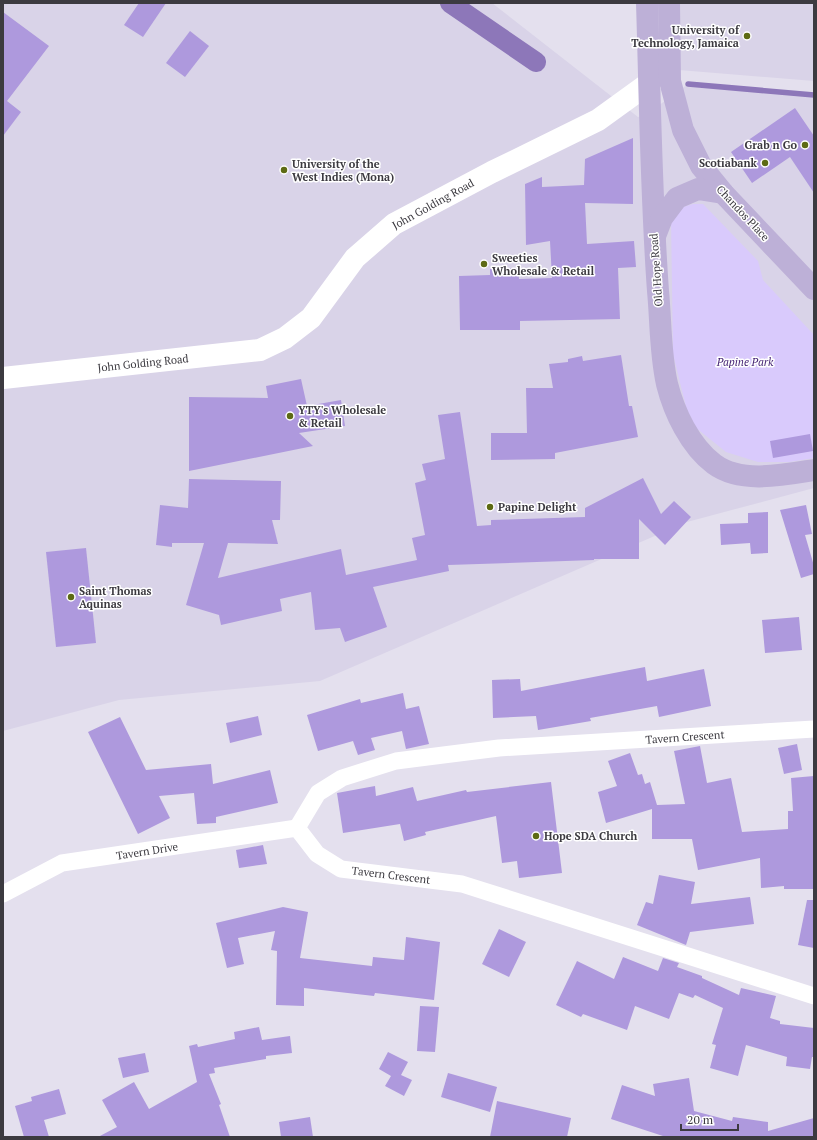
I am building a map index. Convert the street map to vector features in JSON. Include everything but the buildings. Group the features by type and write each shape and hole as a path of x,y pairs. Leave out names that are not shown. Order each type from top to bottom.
{"main road":[{"name":"Old Hope Road","path":"647,3 654,239 660,340 667,384 676,412 693,442 714,464 740,475 770,476 814,470"},
{"path":"669,3 669,69"},
{"name":"Chandos Place","path":"669,69 675,106 683,130 701,166 723,193 814,289"},
{"path":"654,239 662,218 677,198 698,188 723,193"}],"street":[{"name":"John Golding Road","path":"3,378 260,350 285,338 311,318 356,258 394,224 492,172 598,120 669,69"},
{"path":"792,474 814,478"},
{"name":"Tavern Crescent","path":"814,729 499,748 396,761 342,778 318,793 297,828 317,854 341,869 462,884 814,996"},
{"name":"Tavern Drive","path":"3,894 62,863 297,828"}],"shaded area":[{"path":"3,3 492,3 638,117 647,114 688,84 814,95 814,488 687,522 320,681 119,700 3,731"},
{"name":"University of Technology, Jamaica","path":"679,3 814,3 814,81 679,70"}],"green space":[{"name":"Papine Park","path":"693,204 703,204 758,261 763,280 814,335 814,458 789,462 758,462 726,452 690,423 673,354 671,218 683,207"}],"waterway":[{"path":"450,3 536,62"},
{"path":"688,84 814,95"}],"place":[{"name":"University of Technology, Jamaica","path":"747,36"},
{"name":"Grab n Go","path":"805,145"},
{"name":"Scotiabank","path":"765,163"},
{"name":"University of the West Indies (Mona)","path":"284,170"},
{"name":"Sweeties Wholesale & Retail","path":"484,264"},
{"name":"YTY's Wholesale & Retail","path":"290,416"},
{"name":"Papine Delight","path":"490,507"},
{"name":"Saint Thomas Aquinas","path":"71,597"},
{"name":"Hope SDA Church","path":"536,836"}]}
